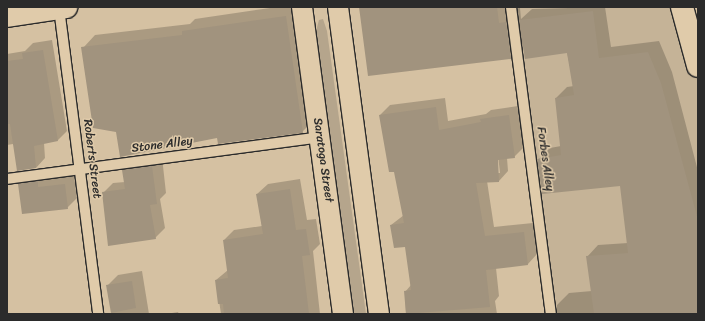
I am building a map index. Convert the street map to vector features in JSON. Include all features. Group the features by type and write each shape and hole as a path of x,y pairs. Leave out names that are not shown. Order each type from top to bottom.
{"main road":[{"path":"7,16 63,7"},
{"path":"682,7 698,66"}],"street":[{"name":"Saratoga Street","path":"302,7 343,314"},
{"path":"338,7 379,314"}],"lane":[{"name":"Roberts Street","path":"63,7 80,169 98,314"},
{"name":"Forbes Alley","path":"511,7 551,314"},
{"name":"Stone Alley","path":"7,179 320,138"}],"shaded area":[{"path":"511,7 682,7 698,66 698,314 551,314"},
{"path":"323,19 327,31 366,314 353,314 316,31 319,20"}],"building":[{"path":"359,7 497,7 499,23 506,22 511,59 368,76"},
{"path":"593,11 599,58 648,52 661,83 698,220 698,314 594,314 586,256 628,253 620,186 542,194 537,159 561,155 555,98 574,95 567,53 525,59 519,20"},
{"path":"286,16 303,133 218,144 217,138 120,157 116,132 93,128 81,47 182,35 182,31"},
{"path":"43,50 58,141 34,146 36,168 17,171 10,124 7,124 7,61 23,59 22,53"},
{"path":"436,107 439,130 481,122 480,119 509,115 515,158 498,160 499,182 476,183 485,236 524,232 528,265 486,270 490,307 406,314 404,291 411,290 405,247 394,248 390,225 404,223 394,172 389,172 379,115"},
{"path":"152,166 157,204 150,205 156,239 108,246 102,192 125,189 122,170"},
{"path":"38,181 38,187 65,184 68,209 22,214 18,184"},
{"path":"290,189 296,230 306,229 310,255 302,256 309,314 224,314 223,304 218,304 215,280 228,278 223,240 263,234 256,194"},
{"path":"132,281 136,308 111,313 106,285"}]}
